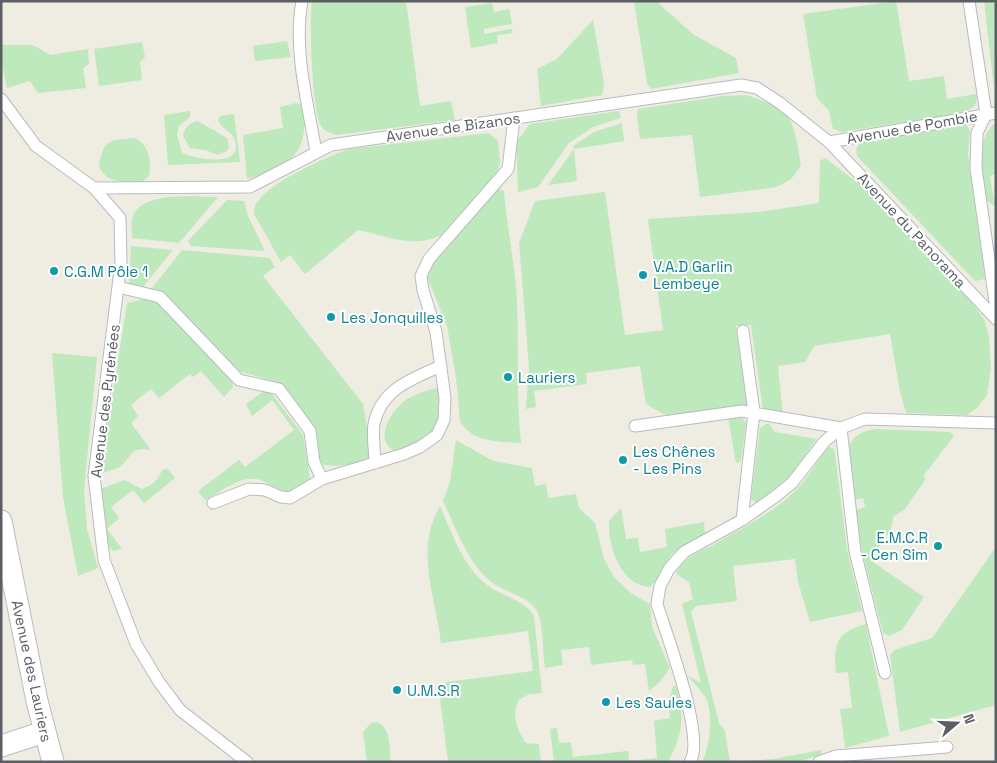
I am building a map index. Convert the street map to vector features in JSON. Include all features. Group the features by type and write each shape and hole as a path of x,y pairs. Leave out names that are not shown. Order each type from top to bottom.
{"street":[{"name":"Avenue des Lauriers","path":"1,521 44,732 52,762"},
{"path":"1,746 44,732"}],"lane":[{"path":"302,1 299,21 303,73 316,152"},
{"path":"969,1 991,113 977,133 976,168 996,309"},
{"name":"Avenue de Bizanos","path":"94,188 250,187 331,145 741,85 757,88 780,103 829,142"},
{"name":"Avenue des Pyrénées","path":"1,99 36,146 94,188 120,218 121,263 94,476 104,560 136,644 159,682 180,710 247,762"},
{"name":"Avenue de Pombie","path":"829,142 991,113"},
{"path":"213,503 249,489 265,490 290,498 322,479 420,447 437,435 444,420 445,398 436,332 423,290 422,276 428,260 508,170 514,118"},
{"name":"Avenue du Panorama","path":"829,142 996,319"},
{"path":"118,287 160,297 239,380 279,389 310,431 314,462 322,479"},
{"path":"742,520 754,412 743,331"},
{"path":"375,462 374,424 381,405 401,384 441,366"},
{"path":"635,426 742,411 841,428"},
{"path":"690,762 694,742 692,717 657,604 660,586 669,569 684,552 742,520 792,483 825,441 841,428 866,419 996,423"},
{"path":"841,428 855,551 885,673"},
{"path":"820,762 836,756 947,747"}],"green space":[{"path":"312,1 406,1 420,106 451,101 455,120 336,135 323,129 317,111 313,80"},
{"path":"634,1 656,1 694,35 736,58 739,73 651,89 647,83"},
{"path":"896,1 909,81 944,76 947,99 976,94 975,104 961,113 842,132 833,129 829,111 817,98 803,14"},
{"path":"984,1 996,1 994,88"},
{"path":"492,3 494,12 509,9 512,24 484,29 484,34 512,29 513,33 497,35 498,43 471,48 465,7"},
{"path":"593,20 604,83 602,95 541,106 537,69 557,59"},
{"path":"287,41 291,57 255,61 253,46"},
{"path":"142,42 145,57 140,62 142,80 99,86 94,49"},
{"path":"1,45 33,45 50,55 88,49 89,64 83,68 86,88 38,93 30,81 7,88 2,64"},
{"path":"746,95 762,100 783,112 793,127 801,166 791,179 777,187 700,197 692,135 640,139 638,109 722,96"},
{"path":"296,103 300,104 304,113 304,130 298,150 277,168 247,179 243,135 283,128 280,107"},
{"path":"190,111 190,117 179,126 177,135 182,153 207,159 225,158 232,155 236,150 234,138 218,120 220,116 234,114 240,162 168,165 164,115"},
{"path":"619,111 621,118 593,127 569,143 538,187 518,192 516,142 530,124"},
{"path":"198,121 227,138 229,147 226,152 217,155 206,150 190,148 183,136 188,126"},
{"path":"996,122 996,174 990,176 995,206 984,199 981,158 985,138 989,129"},
{"path":"622,123 624,141 574,149 573,146 594,132"},
{"path":"966,124 970,131 968,154 985,279 975,281 857,156 856,150 860,142"},
{"path":"489,133 498,141 500,164 495,178 442,237 409,241 358,230 305,274 290,255 281,262 254,214 255,206 265,193 275,185 314,163 349,149"},
{"path":"135,138 144,145 150,159 149,176 142,182 123,182 111,179 102,172 99,166 105,146 113,141"},
{"path":"574,149 577,181 548,185"},
{"path":"825,158 875,196 965,294 984,319 989,337 991,368 987,395 978,407 967,415 906,413 900,392 890,334 814,346 805,362 778,366 783,415 763,410 751,325 736,326 747,405 673,416 663,414 646,404 640,366 586,373 587,384 534,391 536,407 526,409 529,367 519,243 535,201 605,192 625,335 663,330 648,219 758,212 819,203 820,161"},
{"path":"497,188 504,191 516,287 521,443 487,440 471,433 460,421 456,378 447,326 427,276 432,260"},
{"path":"170,197 218,197 179,243 132,238 132,218 137,209 146,203"},
{"path":"227,200 244,201 248,216 265,251 191,246 188,241"},
{"path":"131,246 173,250 143,287 129,284"},
{"path":"182,250 270,258 275,267 263,276 363,404 370,445 368,461 337,466 324,465 319,459 313,425 280,383 235,370 166,294 152,288"},
{"path":"144,299 161,304 232,382 233,387 224,397 201,371 193,377 190,374 159,398 151,389 131,405 138,416 131,423 151,450 136,450 116,469 103,473 101,467 127,303"},
{"path":"52,353 97,357 84,490 87,529 98,568 78,576 63,497"},
{"path":"440,387 440,420 431,436 396,452 389,447 385,441 386,426 395,410 407,399"},
{"path":"269,390 303,435 310,478 292,492 281,490 263,481 248,479 233,484 205,500 198,491 239,460 245,467 294,430 272,400 252,416 246,404 264,391"},
{"path":"740,415 746,423 741,461 736,463 728,417"},
{"path":"768,423 775,432 817,439 789,477 757,503 751,499 760,428"},
{"path":"876,429 950,432 954,436 924,475 925,480 904,510 893,517 891,529 870,560 924,597 902,630 889,636 883,633 863,555 855,510 865,507 863,498 853,500 849,447 860,434"},
{"path":"456,440 493,461 532,468 535,486 546,484 548,498 576,494 579,508 595,523 604,559 614,577 632,594 650,604 652,627 670,668 660,682 649,691 645,664 633,665 632,660 591,665 589,647 561,650 563,665 545,668 542,630 537,611 533,605 501,588 481,572 462,543 443,501 450,482"},
{"path":"830,447 834,449 835,454 847,549 862,611 810,622 798,582 795,559 733,566 737,601 696,606 691,612 719,723 725,731 730,762 702,762 710,729 708,703 705,696 687,675 701,683 682,604 693,599 689,582 676,574 681,564 686,560 755,521 786,499 803,482 826,449"},
{"path":"168,469 175,478 144,503 133,490 111,507 119,518 107,529 122,549 113,551 109,546 104,531 100,489 125,480 142,489 154,482 162,470"},
{"path":"440,506 459,549 471,569 487,585 525,606 534,616 542,693 529,694 519,700 515,717 520,733 526,743 539,744 541,762 448,762 440,698 447,697 446,682 533,671 528,631 441,643 429,574 428,557 428,540 432,523"},
{"path":"621,508 626,539 638,538 640,552 667,547 665,529 704,522 705,536 686,544 674,553 650,587 640,585 624,572 618,563 611,542 609,521"},
{"path":"996,547 996,705 900,732 890,655 894,650 932,638"},
{"path":"866,624 889,736 845,748 840,709 852,708 848,672 836,673 835,654 843,635 856,627"},
{"path":"673,686 676,686 679,697 681,725 677,743 668,762 554,762 550,729 557,728 559,743 571,742 573,757 628,751 629,761 657,758 654,721 670,718 668,703"},
{"path":"376,722 385,728 387,733 391,762 367,762 363,732 371,723"},
{"path":"822,750 821,755 797,762 730,762 773,759"}],"place":[{"name":"C.G.M Pôle 1","path":"54,271"},
{"name":"V.A.D Garlin Lembeye","path":"643,275"},
{"name":"Les Jonquilles","path":"331,317"},
{"name":"Lauriers","path":"508,377"},
{"name":"Les Chênes - Les Pins","path":"623,460"},
{"name":"E.M.C.R - Cen Sim","path":"938,546"},
{"name":"U.M.S.R","path":"397,690"},
{"name":"Les Saules","path":"606,702"}]}
